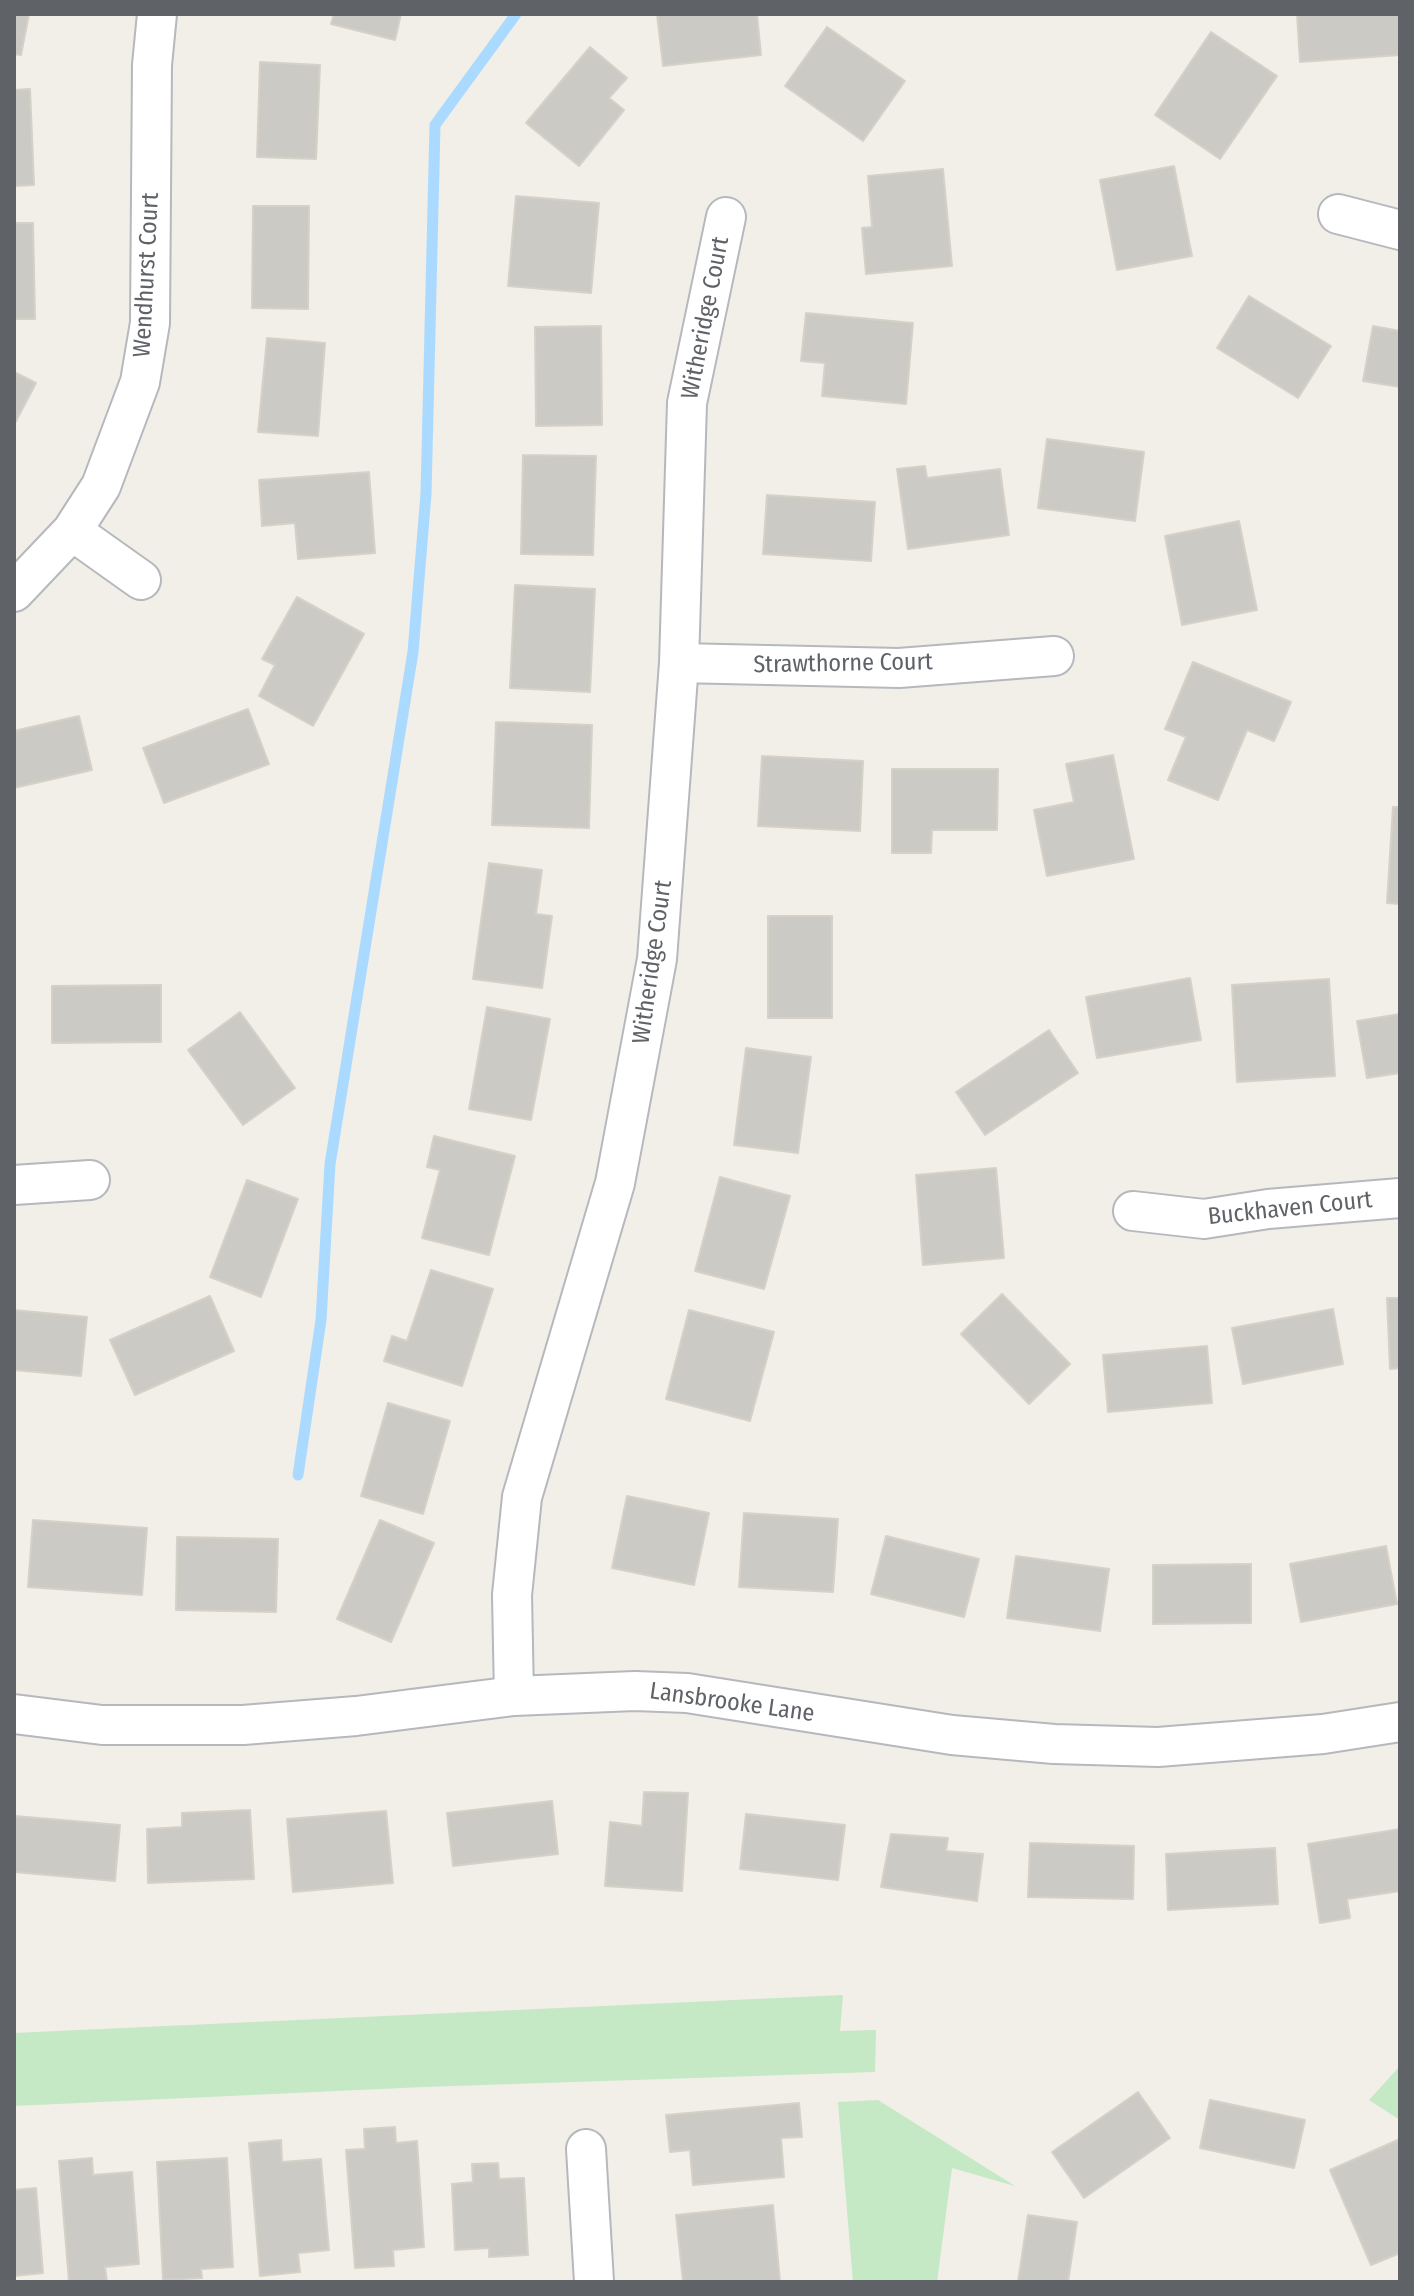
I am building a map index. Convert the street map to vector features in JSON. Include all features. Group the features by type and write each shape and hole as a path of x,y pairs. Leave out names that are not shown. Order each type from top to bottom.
{"street":[{"name":"Wendhurst Court","path":"14,592 72,531 101,486 119,444 146,355 150,323 152,65 157,14"},
{"path":"1338,214 1400,230"},
{"name":"Witheridge Court","path":"514,1696 512,1595 522,1497 615,1183 657,959 679,663 687,403 726,217"},
{"path":"72,531 141,580"},
{"name":"Strawthorne Court","path":"679,663 899,668 1054,656"},
{"path":"14,1185 90,1180"},
{"name":"Buckhaven Court","path":"1133,1211 1204,1219 1268,1209 1400,1198"},
{"name":"Lansbrooke Lane","path":"14,1714 102,1725 243,1725 356,1716 514,1696 573,1692 687,1693 952,1735 1054,1744 1158,1747 1239,1743 1400,1722"},
{"path":"586,2149 594,2282"}],"green space":[{"path":"843,1995 840,2031 876,2030 875,2072 423,2087 14,2106 14,2033"},
{"path":"1400,2066 1400,2120 1369,2100"},
{"path":"878,2100 1015,2186 952,2168 937,2282 853,2282 838,2102"}],"building":[{"path":"14,14 29,14 21,55 14,54"},
{"path":"334,14 401,14 395,40 331,24"},
{"path":"657,14 757,14 761,55 663,66"},
{"path":"1297,14 1399,14 1400,55 1300,62"},
{"path":"827,27 905,81 863,141 785,86"},
{"path":"1211,32 1277,76 1220,159 1155,115"},
{"path":"590,47 627,78 609,98 624,110 579,166 526,123"},
{"path":"260,62 320,65 316,159 257,157"},
{"path":"30,89 34,185 14,186 14,90"},
{"path":"1174,166 1192,256 1117,270 1100,180"},
{"path":"943,169 952,266 866,274 862,228 872,227 868,176"},
{"path":"516,196 599,203 591,293 508,286"},
{"path":"253,206 309,206 308,309 252,308"},
{"path":"14,223 33,223 35,319 14,319"},
{"path":"1249,296 1331,346 1298,398 1217,348"},
{"path":"806,313 913,323 906,404 822,396 825,363 801,361"},
{"path":"601,326 602,425 536,426 535,327"},
{"path":"1373,326 1400,331 1400,387 1363,381"},
{"path":"267,338 325,343 318,436 258,432"},
{"path":"14,372 36,383 14,425"},
{"path":"1047,439 1144,452 1135,521 1038,508"},
{"path":"523,455 596,456 593,555 521,554"},
{"path":"925,466 927,478 1000,469 1009,535 908,549 897,469"},
{"path":"369,472 375,553 298,559 295,523 262,526 259,480"},
{"path":"767,495 875,502 871,561 763,554"},
{"path":"1239,521 1257,610 1182,625 1165,536"},
{"path":"515,585 595,589 590,692 510,688"},
{"path":"297,597 364,634 313,726 259,696 275,665 262,659"},
{"path":"1193,662 1291,702 1274,741 1247,730 1218,800 1168,780 1186,737 1165,729"},
{"path":"248,709 269,764 164,803 143,748"},
{"path":"79,716 92,770 14,788 14,731"},
{"path":"496,722 592,725 589,828 492,825"},
{"path":"1113,755 1134,859 1047,876 1034,810 1074,802 1066,764"},
{"path":"762,756 863,761 860,831 758,826"},
{"path":"892,769 998,769 997,830 932,830 931,853 892,853"},
{"path":"1393,807 1400,807 1400,904 1387,903"},
{"path":"489,863 542,870 536,914 552,916 542,988 473,979"},
{"path":"768,916 832,916 832,1018 768,1018"},
{"path":"1190,978 1201,1040 1097,1058 1086,997"},
{"path":"1329,979 1335,1076 1237,1082 1232,985"},
{"path":"161,985 161,1042 52,1043 52,986"},
{"path":"487,1007 550,1019 531,1120 469,1109"},
{"path":"240,1012 295,1088 243,1125 188,1050"},
{"path":"1400,1014 1400,1073 1367,1078 1357,1021"},
{"path":"1049,1030 1078,1073 985,1135 956,1092"},
{"path":"746,1048 811,1057 798,1153 734,1145"},
{"path":"434,1136 515,1156 489,1255 422,1238 440,1170 427,1167"},
{"path":"996,1168 1004,1258 923,1265 916,1175"},
{"path":"720,1177 790,1196 764,1289 695,1271"},
{"path":"247,1180 298,1199 261,1297 210,1277"},
{"path":"431,1270 493,1289 462,1386 384,1361 392,1336 407,1341"},
{"path":"1002,1294 1070,1364 1029,1404 961,1334"},
{"path":"210,1296 234,1351 135,1395 110,1340"},
{"path":"1387,1298 1400,1298 1400,1368 1390,1369"},
{"path":"1333,1309 1343,1364 1243,1384 1232,1328"},
{"path":"14,1310 87,1317 81,1376 14,1370"},
{"path":"689,1310 774,1332 750,1421 666,1399"},
{"path":"1207,1346 1212,1403 1108,1412 1103,1355"},
{"path":"388,1403 450,1421 423,1514 361,1496"},
{"path":"627,1496 709,1513 694,1585 612,1568"},
{"path":"744,1513 838,1519 833,1592 739,1587"},
{"path":"33,1520 147,1528 142,1595 28,1587"},
{"path":"380,1520 434,1543 391,1642 337,1619"},
{"path":"886,1536 979,1559 964,1617 871,1594"},
{"path":"177,1537 278,1539 276,1612 176,1610"},
{"path":"1386,1546 1397,1604 1301,1622 1290,1564"},
{"path":"1016,1556 1109,1569 1100,1631 1007,1618"},
{"path":"1251,1564 1251,1623 1153,1624 1153,1565"},
{"path":"644,1792 688,1793 682,1891 605,1886 610,1822 642,1826"},
{"path":"552,1801 558,1854 453,1866 447,1813"},
{"path":"250,1810 254,1879 148,1883 147,1829 182,1827 182,1813"},
{"path":"386,1811 393,1883 293,1892 287,1819"},
{"path":"746,1814 845,1825 838,1880 740,1869"},
{"path":"15,1816 120,1825 115,1881 14,1872"},
{"path":"1400,1829 1400,1891 1347,1899 1350,1918 1320,1923 1308,1844"},
{"path":"891,1834 948,1838 946,1851 983,1854 977,1901 881,1887"},
{"path":"1030,1843 1134,1846 1133,1899 1028,1897"},
{"path":"1275,1848 1278,1904 1168,1910 1166,1854"},
{"path":"1138,2092 1170,2138 1084,2198 1052,2152"},
{"path":"1210,2100 1305,2120 1294,2168 1200,2148"},
{"path":"799,2103 802,2137 781,2138 784,2177 693,2185 690,2150 670,2152 666,2115"},
{"path":"395,2127 396,2143 417,2141 424,2247 393,2250 394,2266 355,2268 346,2150 365,2149 364,2129"},
{"path":"1400,2139 1400,2253 1371,2265 1330,2170"},
{"path":"281,2140 282,2162 321,2159 329,2250 298,2253 300,2272 260,2276 249,2143"},
{"path":"92,2158 93,2175 132,2172 139,2264 105,2267 107,2282 69,2282 59,2161"},
{"path":"227,2158 233,2267 201,2269 202,2278 163,2280 157,2162"},
{"path":"498,2163 499,2179 524,2178 528,2255 489,2257 489,2248 455,2250 452,2184 473,2182 472,2164"},
{"path":"36,2188 43,2273 14,2276 14,2190"},
{"path":"773,2205 780,2282 683,2282 676,2215"},
{"path":"1028,2215 1077,2222 1068,2282 1018,2282"}],"waterway":[{"path":"298,1475 321,1320 330,1164 413,652 426,494 435,125 516,14"}]}
